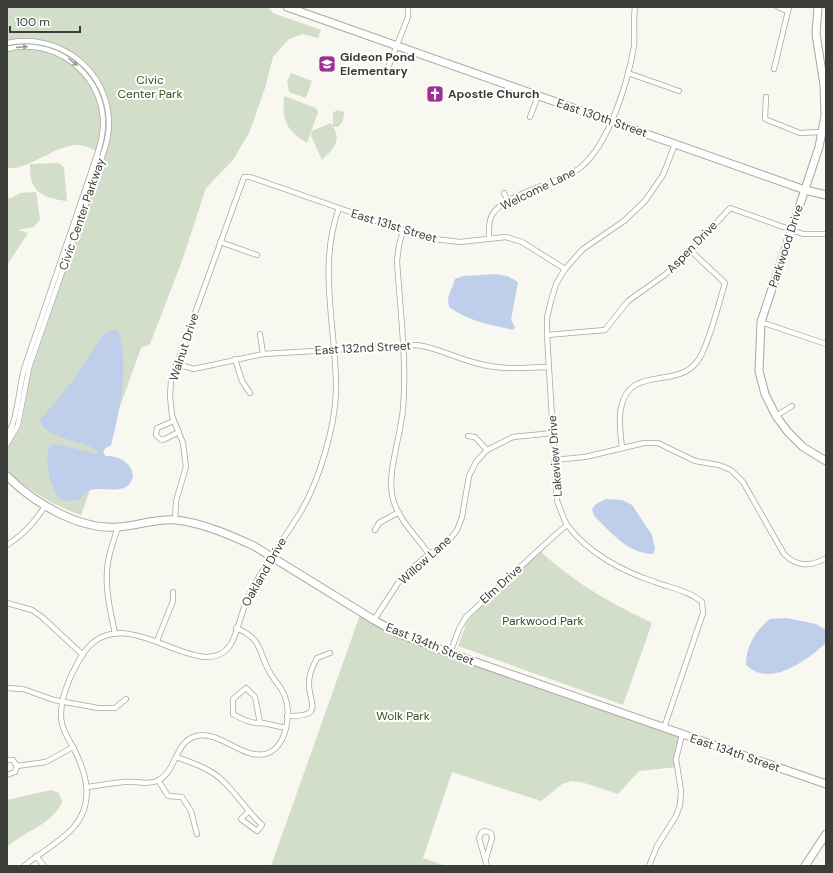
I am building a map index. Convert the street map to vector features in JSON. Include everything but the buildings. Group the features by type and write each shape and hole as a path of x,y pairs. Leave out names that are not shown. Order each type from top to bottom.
{"street":[{"name":"East 130th Street","path":"288,7 805,190 826,195"},
{"path":"386,73 398,46 408,17 408,7"},
{"name":"Welcome Lane","path":"489,239 488,226 491,216 499,205 564,178 580,168 599,148 611,121 628,73 634,45 635,7"},
{"path":"774,69 788,9 778,7"},
{"name":"Parkwood Drive","path":"818,7 816,34 824,85 825,116 819,147 760,322 759,372 765,394 776,416 788,432 804,447 826,460"},
{"name":"Civic Center Parkway","path":"7,44 25,41 45,43 64,50 76,58 90,71 101,90 107,107 109,125 107,142 29,368 18,425 7,444"},
{"name":"Civic Center Parkway","path":"7,49 25,46 44,48 61,55 72,62 86,74 93,86 102,108 104,125 97,155 24,366 18,389 14,420 7,436"},
{"path":"628,73 679,92"},
{"path":"530,117 538,96"},
{"path":"766,97 765,119 800,133 822,132"},
{"name":"Lakeview Drive","path":"664,728 702,613 702,602 694,596 642,578 620,567 583,543 567,525 557,501 547,318 556,284 565,269 583,249 624,221 644,201 662,175 676,144"},
{"name":"East 131st Street","path":"244,177 250,177 425,238 443,241 506,237 522,242 565,269"},
{"name":"Walnut Drive","path":"175,520 176,501 186,467 186,455 174,421 170,396 171,380 244,177"},
{"path":"504,193 508,201"},
{"name":"Oakland Drive","path":"24,866 73,828 85,809 88,787 82,765 64,732 61,716 62,702 83,655 95,642 115,634 131,633 197,656 214,657 221,654 231,644 246,598 300,512 311,490 334,420 336,390 329,263 332,226 339,208"},
{"name":"Aspen Drive","path":"547,335 605,330 628,301 666,274 691,251 730,208 803,234 826,234"},
{"path":"403,231 398,245 397,261 402,346 403,408 390,482 392,499 399,512 429,554"},
{"path":"220,242 257,255"},
{"path":"622,448 620,410 628,391 644,380 675,376 685,372 696,363 703,351 725,283 691,251"},
{"path":"760,322 826,344"},
{"path":"260,334 263,354"},
{"name":"East 132nd Street","path":"176,364 194,369 263,354 402,346 430,347 475,363 495,368 516,369 549,367"},
{"path":"235,359 242,381 250,393"},
{"path":"776,416 792,406"},
{"path":"174,421 157,428 156,435 163,440 179,432"},
{"name":"Willow Lane","path":"374,620 402,577 429,554 447,543 457,530 462,517 469,476 476,462 488,450 513,437 553,433"},
{"path":"468,436 475,437 488,450"},
{"path":"554,460 585,457 644,443 658,443 695,461 719,465 731,470 743,482 784,554 791,560 799,564 809,565 826,558"},
{"name":"East 134th Street","path":"7,476 20,489 45,506 79,521 99,526 118,528 175,520 196,524 238,539 271,557 397,633 682,735 826,784"},
{"path":"7,545 23,534 35,522 45,506"},
{"path":"375,530 378,523 399,512"},
{"name":"Elm Drive","path":"450,653 459,629 470,612 567,525"},
{"path":"115,634 106,577 109,557 118,528"},
{"path":"157,641 173,601 173,592"},
{"path":"7,603 32,610 42,617 83,655"},
{"path":"88,787 124,782 150,783 158,780 167,773 183,744 197,736 210,736 254,755 266,754 277,747 282,740 286,728 286,697 268,670 256,639 248,632 236,628"},
{"path":"287,716 308,715 312,710 313,702 311,697 309,676 317,658 330,653"},
{"path":"7,688 23,689 62,702 82,706 115,708 126,699"},
{"path":"260,724 255,697 246,688 233,699 233,714 252,724 286,728"},
{"path":"649,866 657,846 676,816 680,805 681,791 676,759 682,735"},
{"path":"17,766 46,762 73,747"},
{"path":"176,757 203,767 224,782 248,812"},
{"path":"7,760 13,760 17,766"},
{"path":"7,775 15,772 17,766"},
{"path":"158,780 168,796 182,797 191,811 197,834"},
{"path":"486,859 492,838 490,833 485,831 482,832 479,838 487,866"},
{"path":"805,866 826,834"},
{"path":"36,856 44,866"}],"green space":[{"name":"Civic Center Park","path":"7,7 268,7 273,13 321,30 318,38 303,34 289,39 273,57 265,88 250,131 233,160 206,188 182,261 150,344 141,348 81,515 60,507 41,497 15,478 7,470 7,448 21,427 31,372 106,154 79,145 70,146 61,148 25,165 16,168 7,168"},
{"path":"291,73 312,81 306,98 289,92 287,82"},
{"path":"284,96 316,108 318,112 307,143 294,134 287,124 284,112"},
{"path":"337,110 344,112 343,121 338,127 333,127 337,136 335,145 322,160 311,136 312,131 331,123 333,126 333,113"},
{"path":"59,163 64,167 67,201 51,198 39,192 32,181 30,174 30,164"},
{"path":"36,192 40,219 34,227 18,230 28,233 7,265 7,197 11,198 20,193"},
{"name":"Parkwood Park","path":"540,551 553,563 593,592 652,623 623,705 458,646 467,622 476,611"},
{"name":"Wolk Park","path":"361,612 397,633 682,735 676,759 677,767 639,771 618,794 581,782 572,781 562,784 541,801 452,772 423,858 446,866 271,866"},
{"path":"51,790 59,793 62,802 57,810 45,822 7,847 7,800"}],"water":[{"path":"496,274 507,276 518,282 511,320 515,327 513,330 472,319 449,307 448,298 455,279 463,276"},
{"path":"111,329 117,330 121,342 123,356 122,387 111,445 104,449 103,453 106,456 116,457 128,464 131,468 133,477 126,487 121,489 91,490 79,500 63,501 54,490 49,474 48,451 50,445 57,444 96,454 98,452 84,444 50,432 44,427 40,420 72,382 102,336"},
{"path":"606,499 622,500 632,505 652,535 655,549 653,554 636,550 620,541 594,516 592,509 596,504"},
{"path":"787,618 816,624 826,630 826,643 798,664 777,673 766,674 756,671 746,665 746,658 752,639 760,629 770,619"}],"place":[{"name":"Gideon Pond Elementary","path":"327,64"},
{"name":"Apostle Church","path":"435,94"}]}
